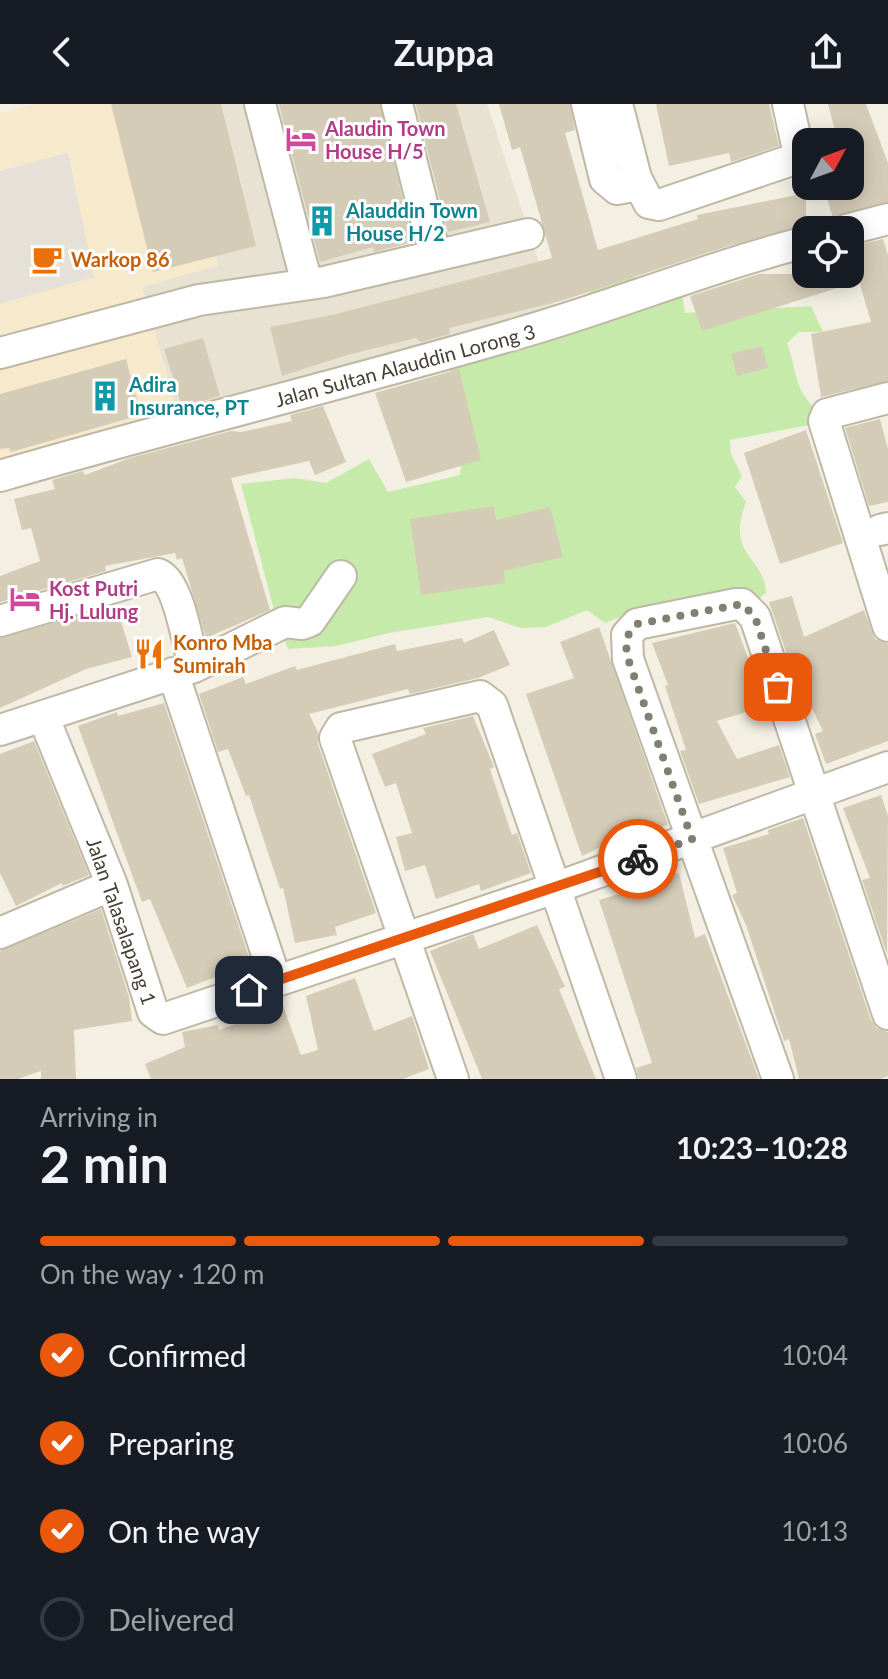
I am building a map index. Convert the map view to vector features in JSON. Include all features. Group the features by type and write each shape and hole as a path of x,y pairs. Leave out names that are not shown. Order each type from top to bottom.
{"street":[{"path":"260,104 307,284"},
{"path":"397,104 435,255"},
{"path":"587,104 605,179 617,189 639,185"},
{"path":"617,104 639,185 649,203 659,205 792,160 798,150 788,104"},
{"path":"864,225 888,219"},
{"path":"0,353 131,315 199,300 307,284 528,234"},
{"name":"Jalan Sultan Alauddin Lorong 3","path":"0,476 166,427 426,360 561,321 751,256 792,246"},
{"path":"888,398 836,409 827,414 824,421 888,626"},
{"path":"0,621 158,574 170,584 176,598 184,670 276,981"},
{"path":"0,730 184,670 285,622 310,621 341,576"},
{"path":"778,1079 628,659 627,635 637,624 736,604 751,612 888,1014"},
{"path":"447,1077 404,936 335,738 341,728 469,696 480,696 489,701 621,1079"},
{"name":"Jalan Talasalapang 1","path":"43,716 112,885 153,1012 160,1019 555,888 888,767"},
{"path":"0,933 112,885"}],"shaded area":[{"path":"33,104 180,104 218,265 142,287 180,421 0,472 0,113"},
{"path":"180,104 487,104 557,317 180,421 142,287 218,265"},
{"path":"68,153 94,277 0,304 0,171"}],"green space":[{"path":"631,277 680,280 685,313 811,306 823,332 799,332 787,343 799,386 816,410 815,424 730,440 731,454 742,476 735,487 746,502 740,534 747,554 764,580 766,593 753,603 631,613 605,623 587,610 546,627 521,628 488,617 389,633 336,646 288,649 275,614 241,484 295,478 326,483 369,459 388,492 460,475 464,429 444,349 490,327 559,309 597,288"}],"building":[{"path":"111,104 221,104 256,246 153,272"},
{"path":"279,104 380,104 413,242 374,252 373,247 320,262"},
{"path":"416,104 456,104 490,222 448,232"},
{"path":"499,104 570,104 575,130 565,133 598,250 698,219 697,215 792,196 792,200 806,200 806,216 792,216 792,229 728,246 561,301 449,328 450,334 421,342 416,338 347,355 282,376 270,327 336,314 552,258 520,147 512,150"},
{"path":"656,104 769,104 779,146 731,162 729,153 669,166"},
{"path":"828,104 866,104 888,163 888,202 832,216 827,200 864,200 864,128 834,128"},
{"path":"883,239 888,255 888,381 821,397 811,334 871,322 861,288 864,288 864,244"},
{"path":"759,274 792,274 792,288 837,288 702,331 690,296"},
{"path":"203,338 220,396 182,407 164,349"},
{"path":"762,346 768,368 737,376 731,354"},
{"path":"126,359 141,415 11,452 9,448 0,449 0,394"},
{"path":"459,369 481,460 406,482 375,393"},
{"path":"323,406 346,462 315,475 309,461 231,478 270,610 206,638 182,558 177,560 175,553 105,566 106,571 0,602 0,576 40,561 31,528 22,530 14,499 55,489 52,480 83,471 85,475 130,458 231,431 241,432 292,421 290,415"},
{"path":"880,419 888,449 888,502 869,506 845,428"},
{"path":"806,430 843,543 780,564 744,453"},
{"path":"494,506 496,520 550,507 563,557 504,571 505,583 421,595 410,519"},
{"path":"792,596 804,637 864,610 875,639 888,644 888,741 826,764 815,734 823,731 787,655 769,602"},
{"path":"116,605 132,657 86,669 0,708 0,638"},
{"path":"735,623 766,706 717,721 737,759 779,745 790,777 699,804 680,751 686,750 665,686 668,685 652,643"},
{"path":"599,627 668,825 618,839 582,856 526,694 574,678 560,642"},
{"path":"494,630 510,665 478,678 410,694 408,689 309,714 318,732 318,744 376,913 335,927 337,935 295,943 283,888 280,889 249,795 246,796 228,749 218,752 199,694 243,677 246,684 295,666 297,670 395,644 397,651 462,638 464,643"},
{"path":"164,703 251,963 187,988 150,899 142,902 78,726 117,712 118,716"},
{"path":"473,716 494,767 490,769 512,835 517,833 531,873 481,891 479,884 436,899 425,865 405,871 396,837 412,833 396,783 385,787 372,754 426,734 423,728"},
{"path":"34,741 89,875 63,886 62,883 16,906 0,873 0,754"},
{"path":"881,795 888,816 887,954 862,880 870,878 843,808"},
{"path":"803,818 871,1020 877,1028 888,1032 888,1076 880,1079 799,1079 789,1039 784,1041 746,925 732,895 737,893 723,848 769,834 768,830"},
{"path":"679,873 695,938 705,934 759,1079 639,1079 636,1068 652,1063 599,900 645,886 644,882"},
{"path":"101,909 129,997 132,1021 74,1030 76,1079 41,1079 41,1071 18,1079 0,1079 0,951"},
{"path":"537,925 565,987 559,989 596,1079 482,1079 430,951 473,934 479,949"},
{"path":"355,978 374,1031 412,1016 429,1069 403,1079 151,1079 145,1064 185,1047 182,1032 218,1025 219,1030 283,1006 301,1055 318,1050 306,996"}],"way so far":[{"path":"638,859 692,839 628,659 627,635 637,624 742,604 755,617 778,687"}],"place":[{"name":"Alaudin Town House H/5","path":"301,139"},
{"name":"Alauddin Town House H/2","path":"322,221"},
{"name":"Warkop 86","path":"47,259"},
{"name":"Adira Insurance, PT","path":"105,396"},
{"name":"Kost Putri Hj. Lulung","path":"25,599"},
{"name":"Konro Mba Sumirah","path":"149,654"}],"route":[{"path":"249,990 638,859"}]}
